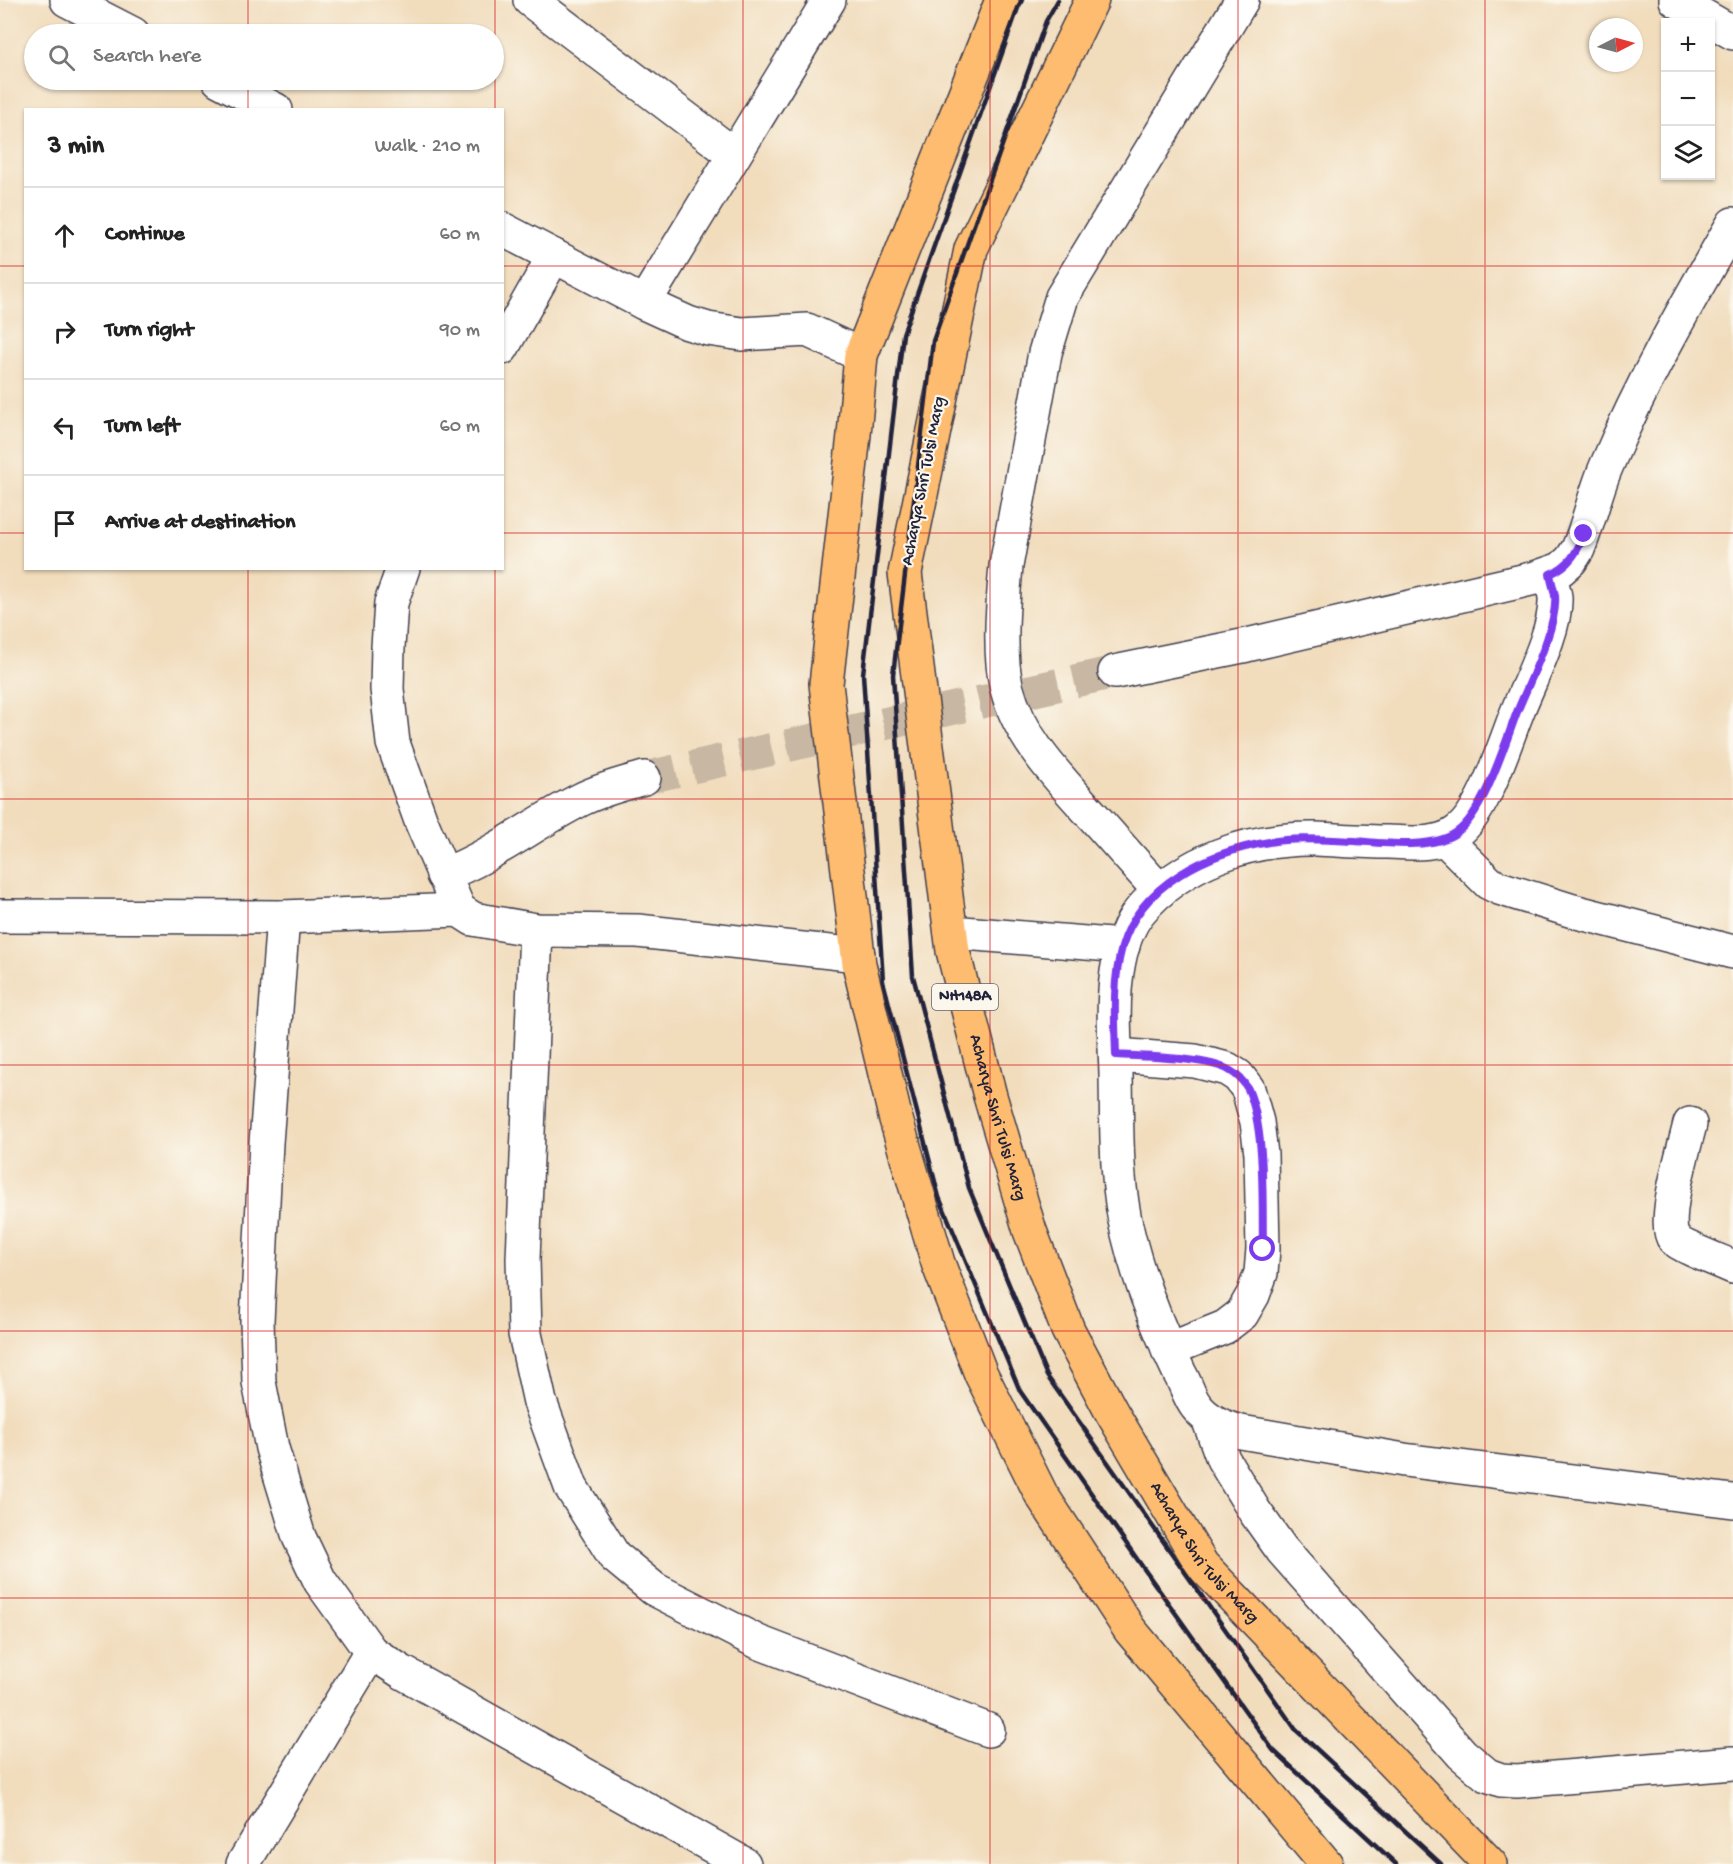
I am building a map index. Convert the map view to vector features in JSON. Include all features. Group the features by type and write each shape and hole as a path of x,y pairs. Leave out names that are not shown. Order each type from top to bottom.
{"highway":[{"path":"1002,0 861,355 826,684 858,955 895,1116 938,1263 981,1374 1041,1494 1130,1630 1326,1864"},
{"name":"Acharya Shri Tulsi Marg","path":"1092,0 971,249 905,573 953,951 990,1096 1030,1231 1068,1330 1111,1411 1202,1565 1490,1864"}],"street":[{"path":"67,0 114,24"},
{"path":"530,0 733,154"},
{"path":"644,303 828,0"},
{"path":"1160,891 1064,784 1030,739 1016,716 1003,668 1006,566 1045,352 1062,297 1242,0"},
{"path":"1676,0 1733,33"},
{"path":"238,90 272,108"},
{"path":"1115,672 1247,645 1550,574 1561,569 1578,549 1606,468 1634,406 1688,301 1733,224"},
{"path":"504,230 644,303 688,323 742,334 807,330 861,355"},
{"path":"504,344 554,256"},
{"path":"402,570 391,603 388,647 387,689 393,743 421,821 459,910 473,919 536,930 638,931 858,955"},
{"path":"1550,574 1555,597 1552,627 1483,795 1468,822 1457,832 1445,839 1420,843 1314,839 1270,842 1239,849 1202,862 1179,875 1136,915 1123,946 1115,988 1121,1200 1127,1233 1142,1288 1168,1350 1196,1407 1222,1427 1404,1460 1733,1501"},
{"path":"443,875 483,858 582,799 601,790 644,778"},
{"path":"1445,839 1489,883 1517,895 1733,952"},
{"path":"0,916 283,917 459,910"},
{"path":"283,917 266,1143 257,1321 259,1382 272,1448 299,1537 320,1581 371,1652 402,1672 744,1864"},
{"path":"536,930 523,1259 525,1334 540,1402 571,1487 614,1556 654,1589 758,1642 988,1730"},
{"path":"951,932 1123,946"},
{"path":"1116,1055 1195,1061 1227,1069 1238,1076 1248,1089 1257,1122 1261,1154 1263,1249 1261,1273 1253,1295 1242,1314 1225,1327 1168,1350"},
{"path":"1690,1124 1669,1213 1669,1230 1674,1240 1733,1267"},
{"path":"1208,1418 1223,1459 1255,1512 1282,1550 1462,1754 1487,1775 1517,1782 1733,1763"},
{"path":"243,1864 371,1652"}],"tunnel":[{"path":"644,778 1115,672"}],"railway":[{"path":"1022,0 903,334 863,674 883,981 939,1197 1020,1391 1273,1750 1396,1864"},
{"path":"1058,0 1046,21 933,341 893,675 913,976 969,1188 1047,1376 1296,1730 1441,1864"}],"route":[{"path":"1263,1249 1261,1154 1257,1122 1248,1089 1238,1076 1227,1069 1195,1061 1116,1055 1115,988 1117,970 1129,929 1136,915 1148,902 1179,875 1202,862 1239,849 1270,842 1314,839 1420,843 1445,839 1457,832 1468,822 1483,795 1552,627 1555,597 1550,574 1561,569 1571,560 1584,534"}]}
